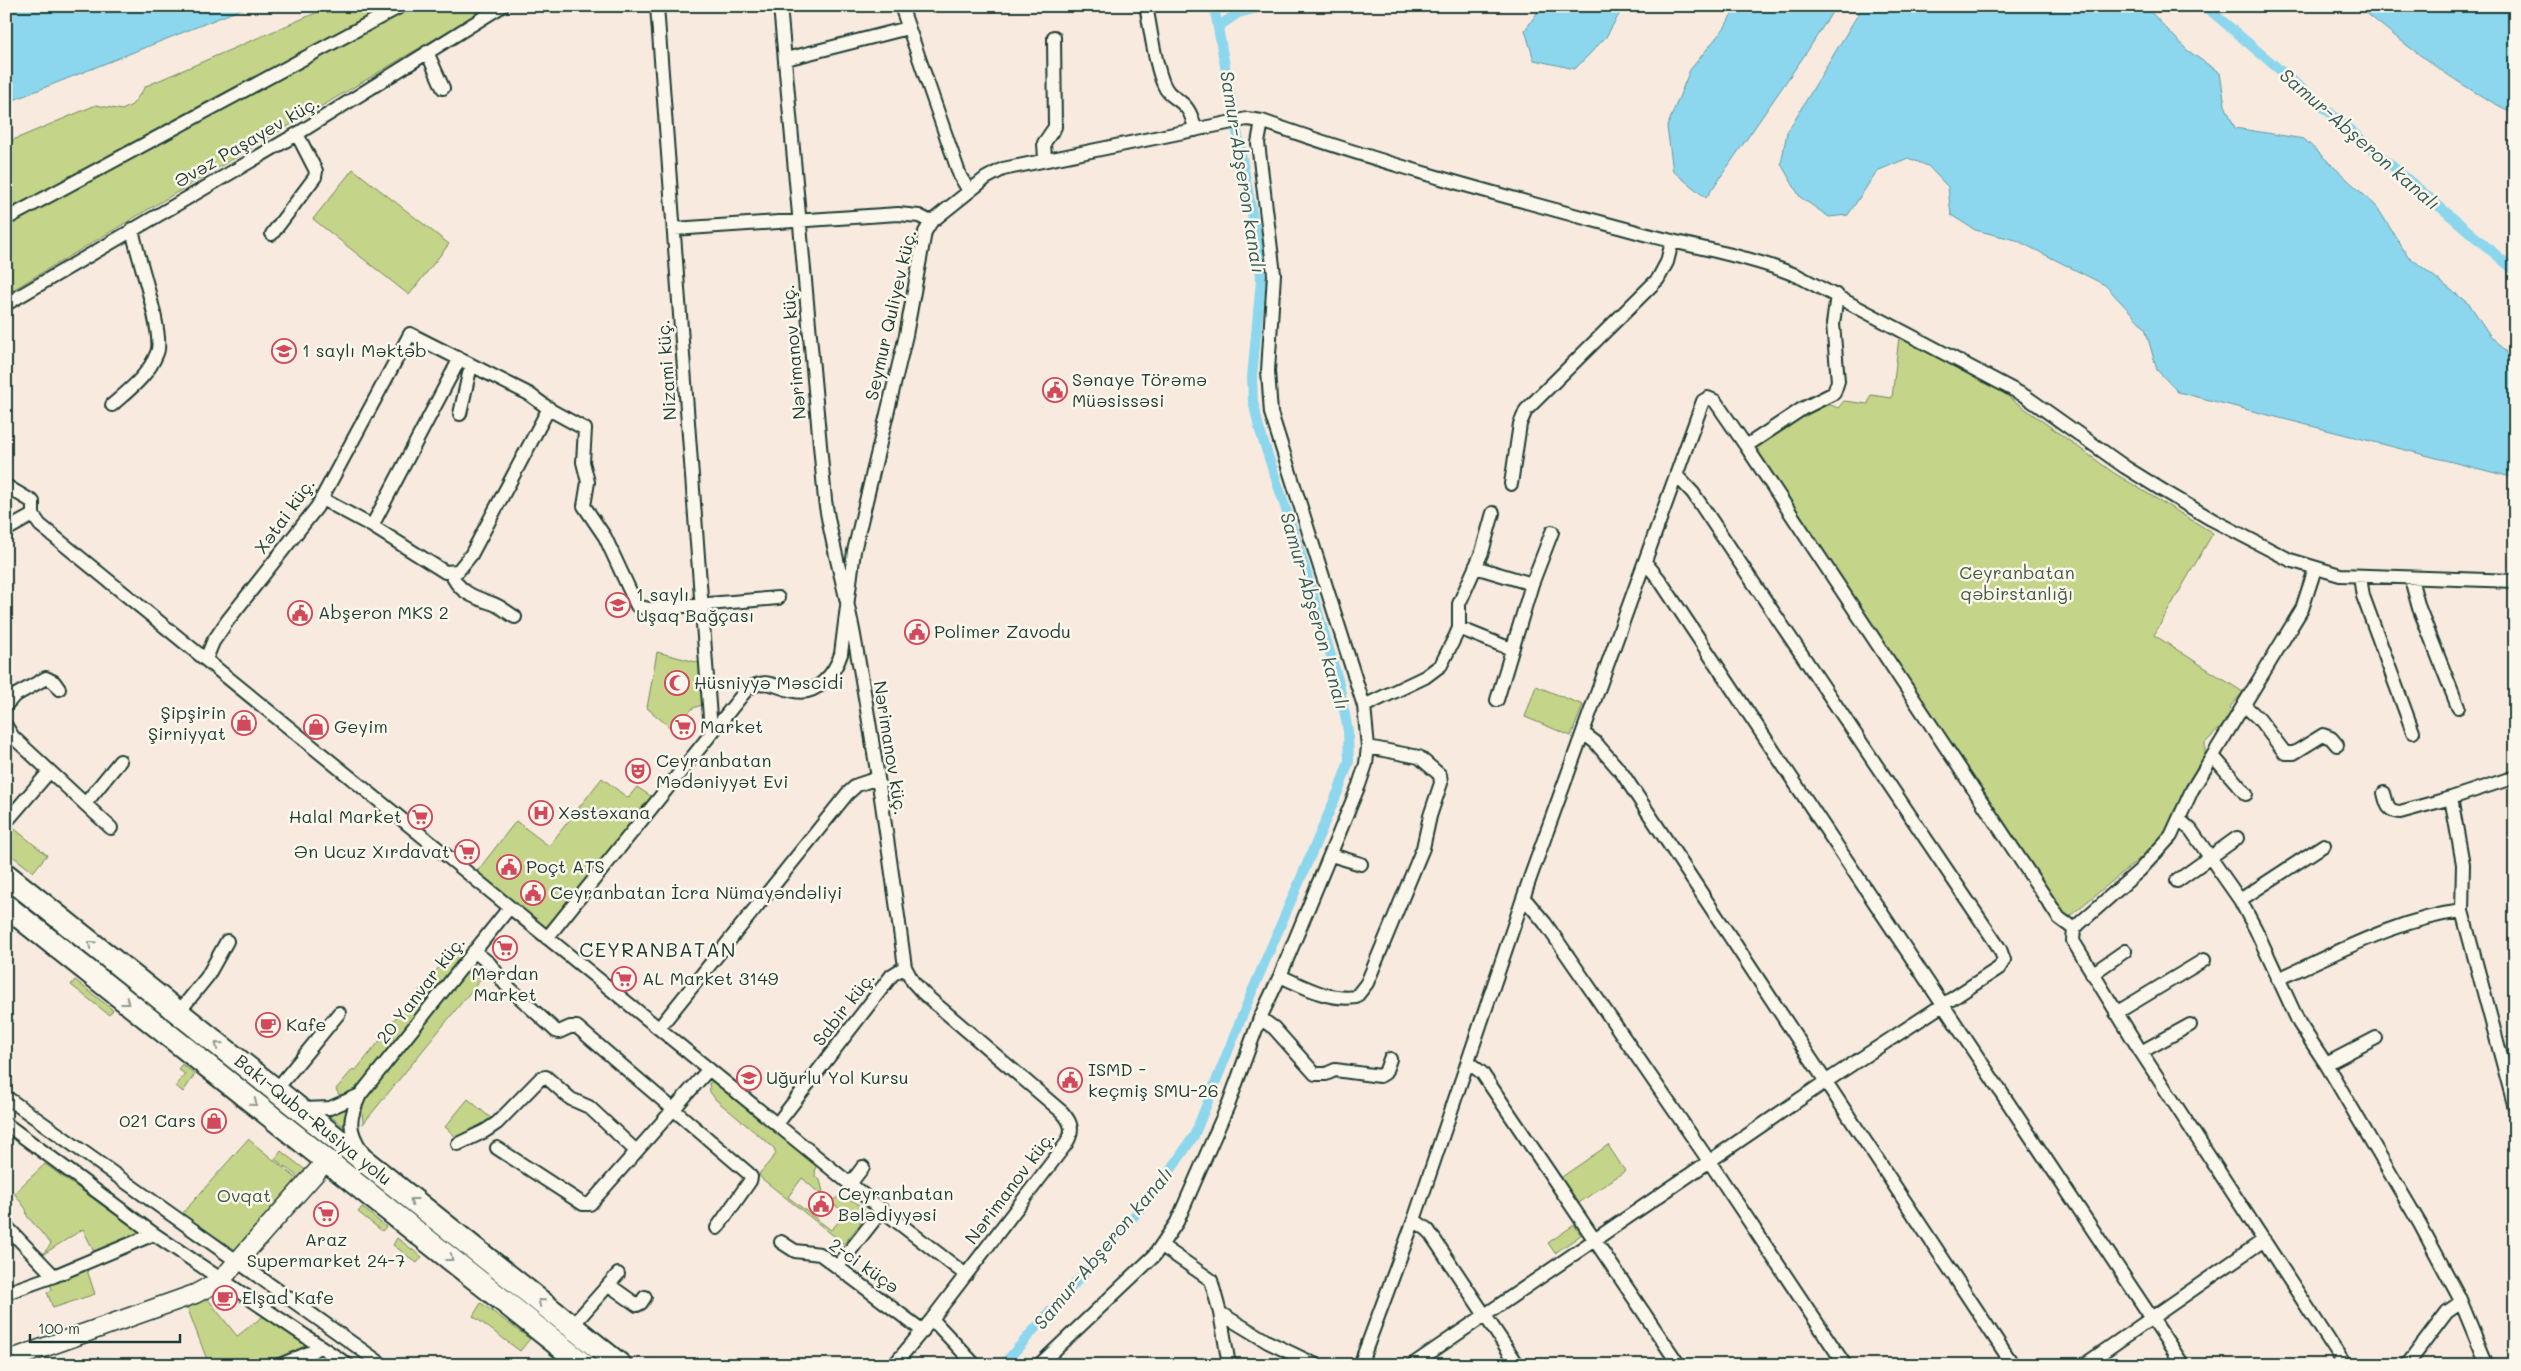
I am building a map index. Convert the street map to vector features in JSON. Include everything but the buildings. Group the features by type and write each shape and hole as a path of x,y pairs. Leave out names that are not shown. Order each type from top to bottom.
{"highway":[{"name":"Bakı-Quba-Rusiya yolu","path":"6,875 620,1365"},
{"name":"Bakı-Quba-Rusiya yolu","path":"6,906 584,1365"}],"street":[{"path":"6,219 401,6"},
{"name":"Əvəz Paşayev küç.","path":"6,304 298,134 502,6"},
{"name":"Nizami küç.","path":"657,6 711,731"},
{"name":"Nərimanov küç.","path":"780,6 825,500 832,548 856,641 905,967 913,982 922,993 1062,1112 1069,1119 1072,1128 1071,1135 1066,1144 923,1331 894,1365"},
{"path":"901,6 960,176 969,191"},
{"path":"1146,6 1162,82 1189,109 1195,130"},
{"path":"786,60 908,28"},
{"path":"1045,159 1044,143 1055,127 1054,37"},
{"path":"427,52 443,88"},
{"name":"Seymur Quliyev küç.","path":"847,604 854,551 906,335 925,232 931,222 969,191 1003,168 1247,119 1262,121 1373,159 1672,242 1782,269 1838,295 2025,396 2125,467 2211,519 2290,560 2315,569 2340,575 2360,577 2515,581"},
{"path":"1039,1365 1154,1256 1177,1222 1229,1103 1260,1018 1280,976 1331,855 1366,764 1368,747 1364,706 1271,413 1268,371 1274,274 1258,143 1262,121"},
{"path":"272,234 316,177 316,171 298,134"},
{"path":"674,229 904,214 919,216 931,222"},
{"path":"112,404 143,378 159,347 141,258 132,229"},
{"path":"1511,484 1520,424 1526,410 1658,279 1667,262 1672,242"},
{"path":"1746,446 1802,409 1834,393 1837,388 1837,357 1834,324 1838,295"},
{"name":"Xətai küç.","path":"206,659 213,642 228,620 322,499 410,334 465,362"},
{"path":"465,362 529,394 548,408 585,429 583,462 588,482 584,506 605,537 638,606 649,609 778,598"},
{"path":"460,414 465,362"},
{"path":"372,526 465,362"},
{"path":"1360,1365 1414,1220 1524,898 1677,476 1698,410 1703,401 1708,398 1715,401 2059,918 2074,929"},
{"path":"322,499 372,526 444,572 451,572 462,567 471,555 548,408"},
{"path":"1412,1365 1483,1314 1825,1082 1999,968 2004,960 2000,949 1693,493 1677,476"},
{"path":"6,486 33,502 33,515 40,525 509,908 882,1210 966,1275"},
{"path":"1364,706 1373,704 1403,685 1436,671 1441,665 1458,628 1458,604 1476,567 1489,532 1493,513"},
{"path":"6,530 33,515"},
{"path":"1497,700 1532,584 1552,532"},
{"path":"1645,562 1659,579 2183,1365"},
{"path":"1476,567 1532,584"},
{"path":"2315,569 2302,609 2192,790 2180,820 2171,836 2157,853 2074,929 2073,941 2141,1052 2345,1365"},
{"path":"451,572 456,584 461,588 477,599 494,604 515,618"},
{"path":"2360,577 2363,596 2413,732"},
{"path":"2411,578 2419,608 2458,707"},
{"path":"547,938 711,731 747,689 758,683 770,682 793,691 804,692 813,689 829,677 837,666 841,654 847,604"},
{"path":"1458,628 1511,649"},
{"path":"6,705 14,696 46,678 54,682 59,689"},
{"path":"2244,705 2259,719 2285,753 2294,752 2323,735 2331,738 2337,744"},
{"path":"6,726 13,737 49,772 111,828"},
{"path":"1583,733 1595,742 1622,774 2013,1365"},
{"path":"1280,976 1328,997 1343,999 1356,997 1366,983 1423,848 1430,816 1441,783 1440,774 1419,757 1368,747"},
{"path":"2213,756 2246,794"},
{"path":"85,804 120,762"},
{"path":"6,822 49,772"},
{"path":"2384,793 2389,809 2393,812 2400,812 2515,777"},
{"path":"659,1028 847,794 856,786 878,778"},
{"path":"2451,798 2463,864 2462,912 2515,1108"},
{"path":"2180,820 2191,830 2240,900 2299,1023 2326,1064 2420,1224 2460,1302 2487,1365"},
{"path":"2177,881 2237,838"},
{"path":"2240,900 2324,846"},
{"path":"1331,855 1361,864"},
{"path":"1524,898 1545,923 1709,1161 1845,1365"},
{"name":"20 Yanvar küç.","path":"360,1095 509,908"},
{"path":"2278,979 2400,926 2428,916 2462,912"},
{"path":"178,1013 207,977 227,940"},
{"path":"474,951 490,964 505,984 556,1031 559,1032 570,1027 577,1027 750,1177 750,1182 718,1228"},
{"path":"2092,974 2125,951"},
{"path":"2116,1013 2204,960"},
{"name":"Sabir küç.","path":"777,1124 892,976 905,967"},
{"path":"275,1091 339,1013"},
{"path":"1260,1018 1274,1028 1316,1074 1326,1074 1335,1070 1380,1076 1385,1073 1390,1059"},
{"path":"2141,1052 2190,1025"},
{"path":"2326,1064 2376,1038"},
{"path":"1468,1062 1476,1066 1482,1073 1679,1365"},
{"path":"497,1148 587,1205 593,1201 709,1069"},
{"path":"458,1144 497,1123 541,1078 546,1077 571,1099 589,1107 636,1151"},
{"path":"297,1108 316,1110 330,1108 360,1095"},
{"path":"360,1095 353,1112 351,1131 373,1168"},
{"path":"6,1097 383,1365"},
{"path":"6,1124 154,1234 348,1365"},
{"path":"6,1361 195,1294 221,1280 327,1160"},
{"path":"850,1184 863,1167"},
{"path":"838,1266 882,1210"},
{"path":"1414,1220 1428,1230 1518,1365"},
{"path":"6,1226 54,1276"},
{"path":"6,1293 54,1276 154,1234"},
{"path":"2084,1365 2153,1319 2264,1240"},
{"name":"2-ci küçə","path":"782,1242 795,1251 820,1254 923,1331"},
{"path":"1162,1246 1211,1280 1220,1313 1228,1365"},
{"path":"572,1326 618,1274"},
{"path":"609,1285 637,1304 641,1304 645,1297"},
{"path":"2406,1365 2447,1312 2460,1302"},
{"path":"1220,1313 1268,1342 1316,1365"},
{"path":"932,1319 975,1365"},
{"path":"280,1365 311,1352 320,1346"}],"green space":[{"path":"332,6 390,6 6,211 6,143 96,105 122,110 132,105 146,86"},
{"path":"415,6 490,6 6,294 6,226"},
{"path":"353,169 449,244 409,295 313,219"},
{"name":"Ceyranbatan qəbirstanlığı","path":"1899,337 2002,392 2114,473 2213,533 2154,635 2243,692 2230,707 2234,714 2205,743 2205,760 2173,812 2174,820 2156,845 2065,920 1753,450 1781,428 1824,402 1838,408 1844,401 1868,404 1871,395 1892,398"},
{"path":"657,652 700,663 702,705 693,708 673,730 647,708"},
{"path":"1536,686 1583,705 1571,736 1525,717"},
{"path":"602,778 628,798 637,787 652,797 546,928 475,874 516,821 549,846"},
{"path":"11,826 47,855 33,872 6,851 6,838"},
{"path":"454,950 462,957 454,968 354,1092 339,1095 336,1089 353,1069 355,1071 387,1032 385,1030"},
{"path":"476,968 485,974 363,1124 362,1110 366,1097 469,969"},
{"path":"75,980 113,1010 109,1015 71,985"},
{"path":"182,1064 195,1074 183,1092 176,1086 185,1074 178,1069"},
{"path":"714,1081 724,1087 816,1163 815,1176 820,1180 823,1192 819,1193 802,1178 788,1197 831,1230 846,1214 831,1202 839,1196 854,1201 865,1210 863,1220 844,1244 761,1178 759,1174 776,1154 774,1148 716,1100 710,1092 709,1083"},
{"path":"468,1099 492,1119 485,1126 457,1138 445,1127"},
{"path":"349,1106 348,1130 326,1113"},
{"name":"Ovqat","path":"248,1139 302,1183 240,1253 182,1214"},
{"path":"1608,1145 1625,1171 1576,1205 1559,1179"},
{"path":"281,1151 308,1172 302,1180 275,1159"},
{"path":"45,1164 142,1234 94,1252 83,1229 42,1255 51,1244 27,1216 26,1209 14,1193"},
{"path":"362,1207 386,1227 382,1231 358,1212"},
{"path":"1574,1225 1581,1235 1555,1253 1548,1243"},
{"path":"397,1238 422,1257 417,1263 393,1245"},
{"path":"87,1270 95,1294 53,1308 47,1292 52,1290 50,1283"},
{"path":"206,1297 237,1336 265,1315 304,1343 304,1350 263,1365 209,1365 186,1304"},
{"path":"481,1303 530,1339 520,1351 473,1316"}],"water":[{"path":"6,6 249,6 6,103"},
{"path":"1542,6 1624,6 1606,37 1575,69 1534,60 1525,30"},
{"path":"1736,6 1836,6 1706,198 1673,171 1667,127 1690,70 1725,27"},
{"path":"1863,6 2145,6 2187,50 2220,73 2225,105 2235,128 2304,139 2377,207 2407,255 2470,305 2489,334 2515,362 2515,486 2511,477 2178,392 2157,370 2145,328 2105,285 2016,240 1975,230 1951,215 1948,187 1928,166 1908,158 1877,171 1848,215 1829,217 1800,197 1781,164 1787,132"},
{"path":"2358,6 2515,6 2515,114 2453,79"}],"waterway":[{"name":"Samur-Abşeron kanalı","path":"1003,1365 1157,1190 1194,1136 1251,994 1340,787 1349,761 1348,731 1339,683 1301,555 1259,428 1253,401 1252,378 1261,280 1259,251 1214,6"},
{"path":"1219,26 1238,13 1267,6"},
{"name":"Samur-Abşeron kanalı","path":"2205,6 2515,271"}],"place":[{"name":"1 saylı Məktəb","path":"284,351"},
{"name":"Sənaye Törəmə Müəsissəsi","path":"1055,390"},
{"name":"1 saylı Uşaq Bağçası","path":"618,605"},
{"name":"Abşeron MKS 2","path":"300,613"},
{"name":"Polimer Zavodu","path":"917,632"},
{"name":"Hüsniyyə Məscidi","path":"677,683"},
{"name":"Şipşirin Şirniyyat","path":"244,723"},
{"name":"Geyim","path":"316,727"},
{"name":"Market","path":"683,727"},
{"name":"Ceyranbatan Mədəniyyət Evi","path":"638,771"},
{"name":"Xəstəxana","path":"541,813"},
{"name":"Halal Market","path":"420,817"},
{"name":"Ən Ucuz Xırdavat","path":"467,852"},
{"name":"Poçt ATS","path":"509,867"},
{"name":"Ceyranbatan İcra Nümayəndəliyi","path":"533,893"},
{"name":"Mərdan Market","path":"505,948"},
{"name":"AL Market 3149","path":"624,979"},
{"name":"Kafe","path":"268,1025"},
{"name":"Uğurlu Yol Kursu","path":"749,1078"},
{"name":"ISMD - keçmiş SMU-26","path":"1070,1080"},
{"name":"021 Cars","path":"214,1121"},
{"name":"Ceyranbatan Bələdiyyəsi","path":"821,1204"},
{"name":"Araz Supermarket 24-7","path":"326,1214"},
{"name":"Elşad Kafe","path":"225,1298"}],"district":[{"name":"CEYRANBATAN","path":"658,950"}]}
